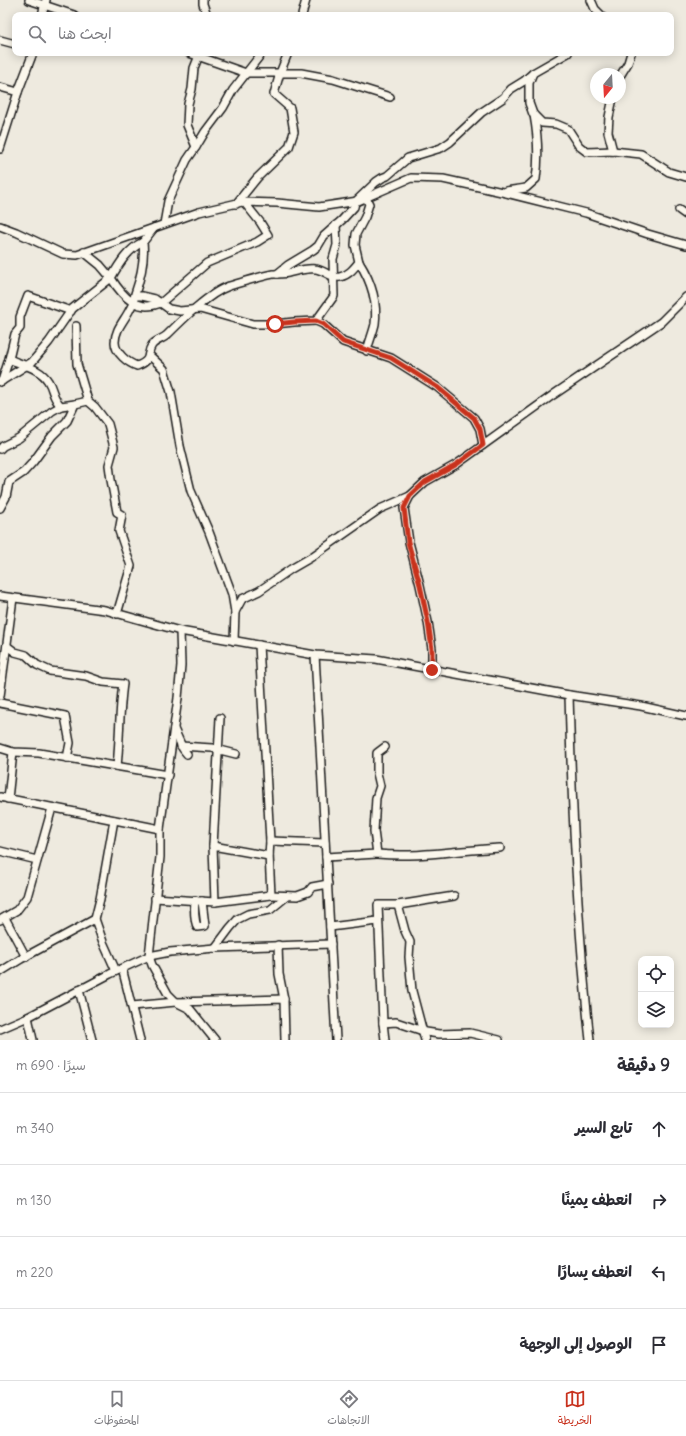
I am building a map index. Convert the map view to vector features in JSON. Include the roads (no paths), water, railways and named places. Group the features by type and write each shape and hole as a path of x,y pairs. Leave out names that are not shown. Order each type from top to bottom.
{"street":[{"path":"29,0 45,3 67,12"},
{"path":"203,0 206,12"},
{"path":"303,12 306,0"},
{"path":"591,0 598,12"},
{"path":"0,40 12,43"},
{"path":"0,149 18,92 32,56"},
{"path":"196,147 187,125 188,104 192,89 194,68 199,56"},
{"path":"202,56 246,73 301,73 333,79 390,97"},
{"path":"164,224 168,202 187,160 233,90 260,56"},
{"path":"236,204 257,178 289,147 294,132 290,108 274,94 287,56"},
{"path":"277,274 288,265 318,246 324,236 354,207 355,202 376,182 387,176 408,158 441,148 450,142 482,112 503,98 511,89 533,73 563,56"},
{"path":"625,68 630,56"},
{"path":"502,192 526,188 536,179 538,166 537,131 534,115 529,103 529,83 533,73"},
{"path":"0,87 18,92"},
{"path":"612,104 608,132 613,151"},
{"path":"534,115 542,123 556,124 568,129 579,146 588,152 613,151 641,154 669,172 686,177"},
{"path":"0,226 63,254 77,255 198,212 244,202 319,207 355,202 411,178 443,179 502,192 586,213 686,245"},
{"path":"366,198 369,204 365,217 356,234 355,245 359,262 373,290 376,308 375,325 366,351"},
{"path":"84,252 100,265 127,299 134,299 154,306 161,302 207,264 268,235 244,202"},
{"path":"679,210 686,215"},
{"path":"316,321 334,296 333,259 337,245 336,225"},
{"path":"1,382 32,362 43,350 71,311 111,278 121,261 130,251 143,242 154,228"},
{"path":"143,242 143,270 134,299 117,331 114,343 117,351 127,361 137,366 144,363 149,358 151,347 156,342 166,336 195,309 217,292 227,287 277,274 304,269 316,269 341,277 353,270 359,262"},
{"path":"1,382 9,359 15,334 20,328 20,317 28,296 71,311"},
{"path":"235,612 242,599 259,591 316,554 380,509 410,496 425,482 457,464 553,395 661,322 686,297"},
{"path":"161,302 169,309 180,311 200,309 253,324 316,321 323,324 343,342 366,351 391,358 437,387 474,418 480,429 483,445"},
{"path":"76,326 77,364 88,401 95,407 108,424 114,447 109,465 111,480 117,512 122,515 119,531 131,566 117,614"},
{"path":"149,355 164,369 171,392 180,446 191,491 209,532 232,594 235,612 234,641"},
{"path":"9,359 42,373 49,382 55,400 61,406"},
{"path":"0,449 19,438 52,411 61,406 88,401"},
{"path":"0,508 6,497 9,482 24,472 33,462 52,436 67,421 75,404"},
{"path":"410,496 404,508 408,542 420,585 428,622 432,649 432,670"},
{"path":"0,596 105,610 180,631 234,641 315,655 376,659 569,695 641,706 686,716"},
{"path":"0,696 13,598"},
{"path":"180,631 181,665 160,829 160,857 149,956 152,965 168,994 176,1002 190,1009 215,1040"},
{"path":"259,645 270,841 269,854 271,895"},
{"path":"7,646 15,652 26,655 37,665 50,671 86,676 103,682 123,684 120,702 120,734 117,766"},
{"path":"315,655 336,1040"},
{"path":"569,695 577,882 590,1040"},
{"path":"0,703 65,716 70,743 67,758"},
{"path":"215,902 213,846 220,718"},
{"path":"174,726 181,746 187,754"},
{"path":"181,746 218,749 236,754"},
{"path":"378,854 374,831 376,798 380,786 377,773 377,753 385,747"},
{"path":"0,748 13,752 39,753 168,774"},
{"path":"8,799 13,752"},
{"path":"0,797 160,829"},
{"path":"26,957 2,919 17,910 27,897 52,808"},
{"path":"114,820 100,899 94,919 103,942 119,970 132,1006 140,1040"},
{"path":"270,841 325,844"},
{"path":"213,846 269,856 269,854"},
{"path":"326,857 378,854 390,856 441,854 468,850 500,848"},
{"path":"0,852 37,860"},
{"path":"155,898 215,902 271,895 297,896 308,892 312,887 328,884"},
{"path":"215,948 238,919 248,914 270,910 287,896"},
{"path":"386,1040 383,1023 378,905 398,904 454,896"},
{"path":"398,904 405,931 410,942 409,956 412,991 425,1040"},
{"path":"0,972 94,919"},
{"path":"330,927 378,922"},
{"path":"0,1030 149,956 170,952 215,948 331,944"},
{"path":"278,945 279,974 284,999 285,1040"},
{"path":"79,990 92,1040"},
{"path":"132,1006 176,1002 284,999"},
{"path":"28,1017 33,1040"},
{"path":"383,1023 396,1022 422,1031 440,1034 470,1033 499,1040"}]}
